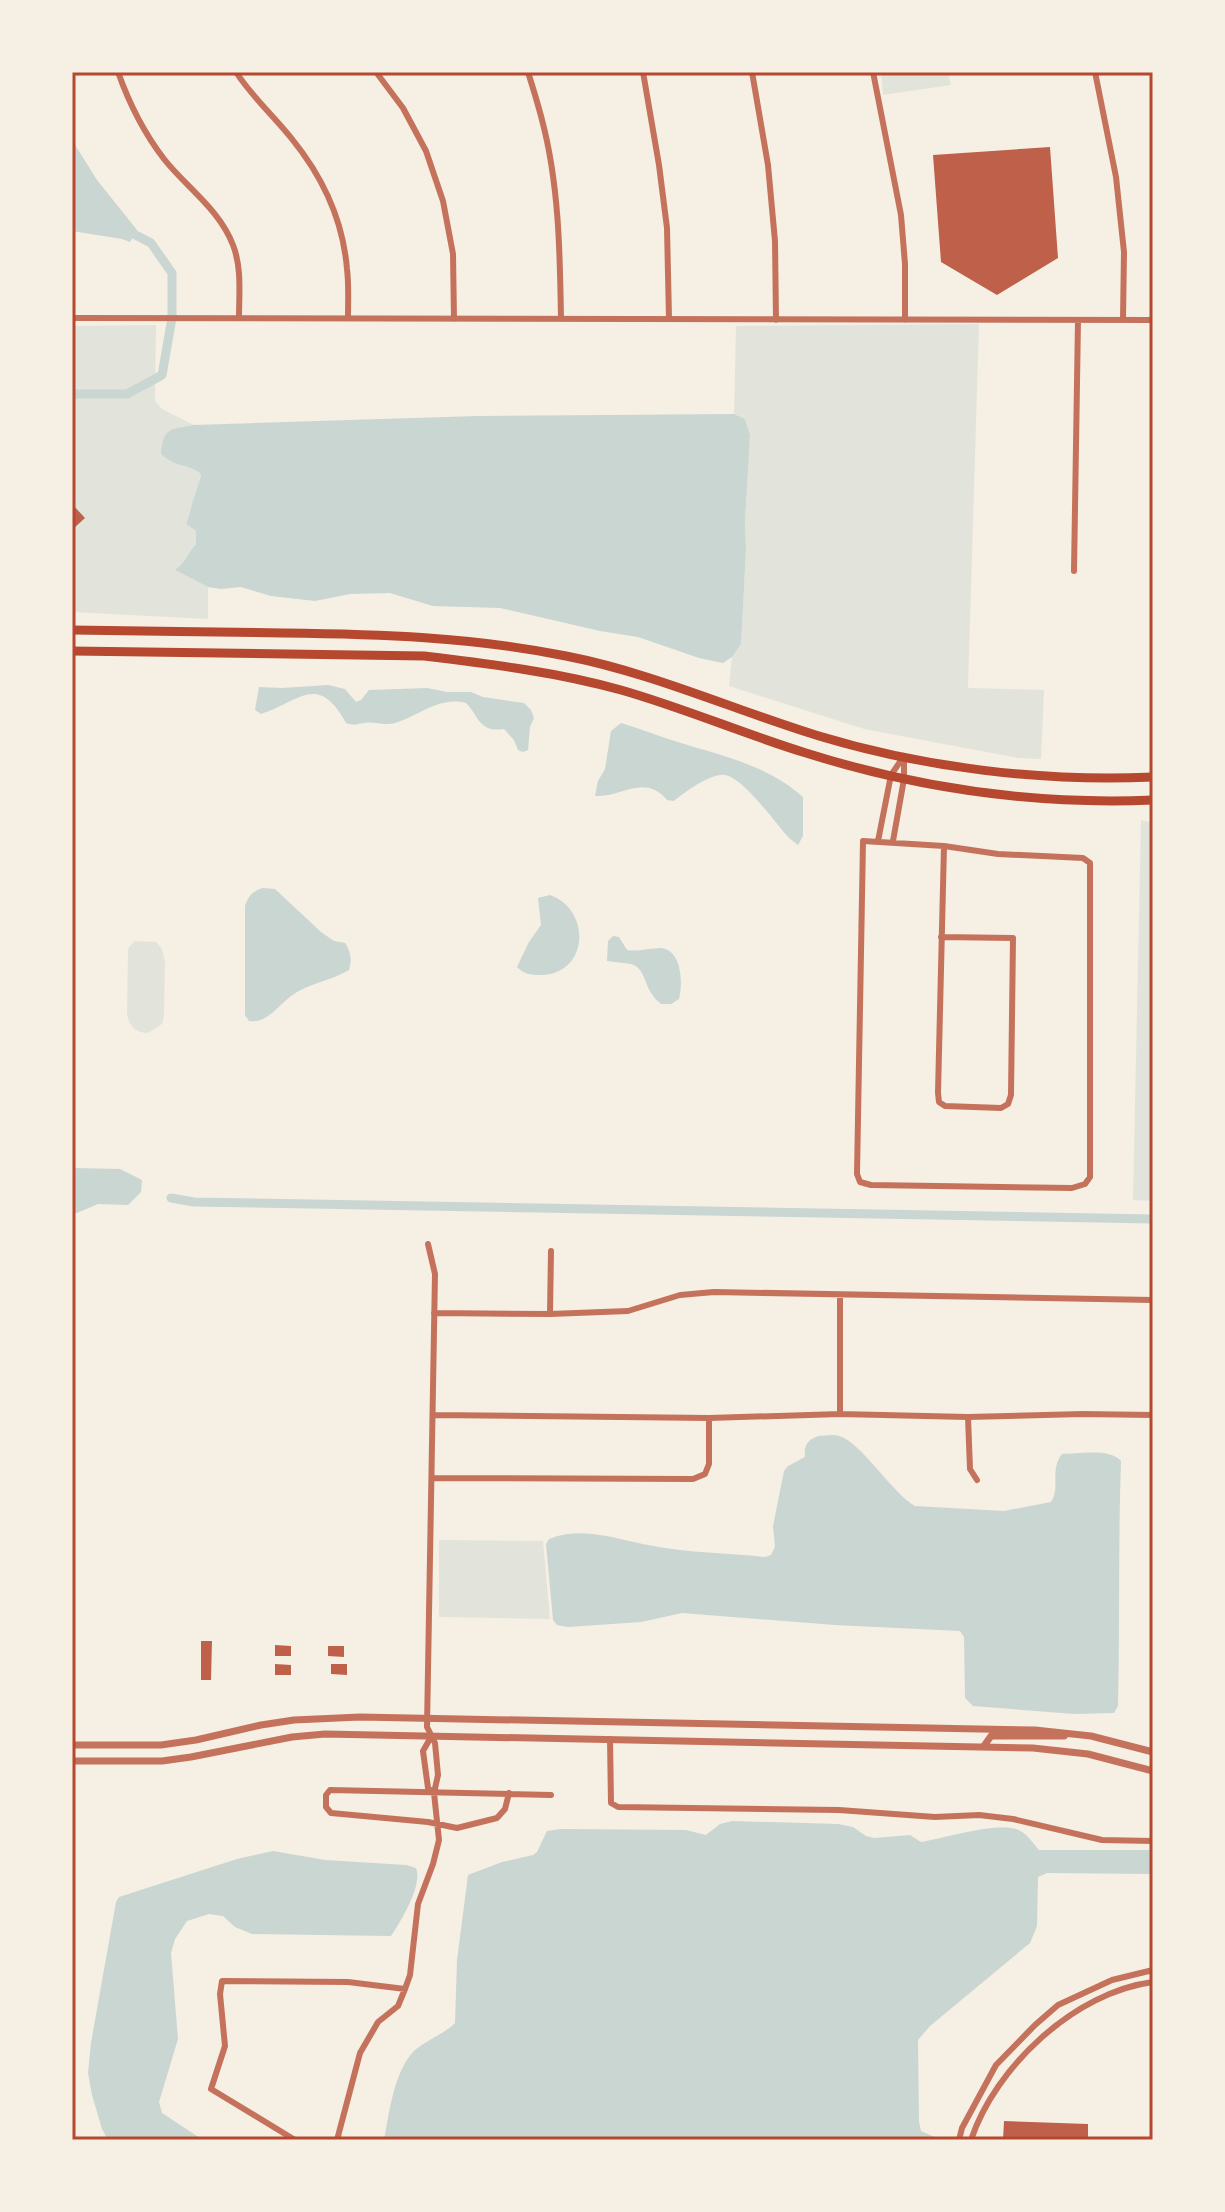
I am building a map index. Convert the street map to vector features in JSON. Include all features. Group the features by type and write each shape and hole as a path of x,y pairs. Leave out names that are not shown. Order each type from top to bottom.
{"main road":[{"path":"72,630 361,634 493,643 631,671 820,737 904,756 1045,776 1153,777"},
{"path":"72,651 424,656 481,662 621,690 808,754 904,779 970,791 1040,798 1153,800"}],"street":[{"path":"118,72 141,125 164,159 220,219 233,246 240,276 239,318"},
{"path":"236,72 320,177 337,218 347,267 348,318"},
{"path":"376,72 403,108 426,151 443,201 453,254 454,319"},
{"path":"528,72 543,122 553,183 559,239 561,319"},
{"path":"643,72 667,228 669,319"},
{"path":"752,72 768,165 775,241 776,320"},
{"path":"873,72 901,215 905,320"},
{"path":"1095,72 1116,177 1124,252 1123,320"},
{"path":"72,318 1153,320"},
{"path":"1074,571 1078,320"},
{"path":"878,841 891,775 904,756"},
{"path":"893,841 904,779 904,756"},
{"path":"863,841 944,846 998,854 1083,858 1090,863 1090,1177 1085,1184 1072,1188 871,1185 860,1182 857,1174 863,841"},
{"path":"941,937 1013,938 1011,1095 1008,1104 1001,1108 945,1106 939,1102 941,937 944,846"},
{"path":"337,2140 360,2053 378,2022 398,2006 410,1975 418,1904 439,1840 434,1793 438,1775 435,1743 427,1723 435,1274 428,1244"},
{"path":"550,1314 551,1251"},
{"path":"434,1313 628,1311 680,1295 714,1292 1153,1300"},
{"path":"840,1295 840,1414"},
{"path":"433,1415 709,1418 840,1414 968,1417 1153,1415"},
{"path":"968,1417 970,1469 977,1480"},
{"path":"432,1478 693,1479 705,1474 709,1464 709,1418"},
{"path":"72,1745 161,1745 261,1725 328,1717 427,1723 1035,1730 1091,1736 1153,1752"},
{"path":"72,1761 179,1759 292,1737 325,1734 1033,1748 1088,1754 1153,1771"},
{"path":"984,1746 991,1736 1079,1734"},
{"path":"431,1737 423,1751 428,1788 434,1793"},
{"path":"610,1739 611,1803 618,1807 839,1810 935,1817 979,1815 1013,1819 1102,1840 1153,1841"},
{"path":"509,1793 505,1809 497,1818 457,1828 331,1813 326,1807 326,1795 330,1790 509,1793 551,1795"},
{"path":"959,2140 962,2128 996,2065 1035,2025 1058,2005 1112,1980 1153,1970"},
{"path":"295,2140 211,2089 225,2046 220,1994 222,1981 348,1982 405,1989"},
{"path":"971,2140 1003,2078 1044,2034 1097,2000 1153,1982"}],"shaded area":[{"path":"881,72 948,72 951,85 883,95"},
{"path":"72,140 97,180 137,230 130,242 72,231"},
{"path":"979,324 968,688 1044,690 1041,759 1018,758 864,729 729,686 732,657 741,644 750,435 745,419 734,414 736,326"},
{"path":"156,325 155,401 162,409 194,425 179,427 161,454 201,473 186,524 196,531 196,545 176,570 208,587 208,619 72,612 72,326"},
{"path":"734,414 745,419 750,435 746,550 741,644 732,657 723,663 638,637 500,608 433,606 390,593 350,594 315,601 271,596 241,587 208,587 175,570 196,544 196,531 186,524 201,474 161,454 166,434 174,429 194,425 477,416"},
{"path":"328,685 345,689 356,702 369,690 427,688 471,692 483,697 524,703 534,718 528,750 518,750 504,729 484,726 466,703 438,704 404,720 386,724 346,723 336,707 317,694 308,694 261,714 255,710 259,687"},
{"path":"621,723 745,763 790,786 803,797 803,836 798,845 750,792 725,775 706,780 674,801 667,800 650,788 641,787 595,796 605,769 611,731"},
{"path":"1141,820 1153,823 1153,1201 1133,1200"},
{"path":"263,888 275,889 321,932 334,941 345,943 350,953 350,963 349,970 298,992 261,1020 249,1021 245,1015 245,906 252,894"},
{"path":"550,895 564,903 573,914 578,927 576,954 568,965 556,972 527,974 517,967 541,925 538,898"},
{"path":"613,936 619,937 627,950 668,950 677,961 681,976 679,999 671,1004 661,1004 638,968 607,961 608,941"},
{"path":"135,941 156,942 162,949 165,962 164,1016 162,1024 148,1033 134,1028 127,1014 128,951"},
{"path":"72,1168 120,1169 142,1180 141,1192 128,1205 98,1204 72,1215"},
{"path":"837,1435 847,1440 915,1506 1004,1511 1051,1502 1055,1491 1056,1467 1062,1454 1102,1453 1121,1461 1118,1706 1114,1713 1074,1714 973,1706 965,1698 964,1637 960,1631 682,1613 641,1622 568,1627 557,1625 553,1620 546,1544 549,1539 562,1535 588,1533 680,1550 771,1555 775,1547 773,1526 784,1471 805,1457 807,1444 819,1436"},
{"path":"439,1540 543,1541 550,1619 439,1617"},
{"path":"732,1821 838,1824 853,1827 874,1838 910,1835 921,1842 982,1829 1016,1829 1023,1832 1039,1850 1153,1850 1153,1874 1047,1873 1038,1877 1037,1926 1030,1943 930,2026 918,2040 921,2131 941,2140 384,2140 393,2093 407,2060 419,2047 455,2023 457,1960 468,1875 502,1862 533,1855 547,1831 686,1830 706,1835 720,1824"},
{"path":"273,1851 325,1860 406,1865 416,1868 416,1884 410,1903 391,1936 252,1934 235,1927 223,1916 209,1914 187,1921 175,1939 171,1953 178,2039 159,2102 162,2113 203,2140 108,2140 102,2129 88,2073 116,1902 119,1897 237,1859"}],"building":[{"path":"1050,147 1058,258 997,295 941,262 933,155"},
{"path":"72,504 85,518 72,530"},
{"path":"201,1641 212,1641 211,1680 201,1680"},
{"path":"275,1645 291,1646 291,1656 275,1656"},
{"path":"328,1646 344,1646 344,1657 328,1656"},
{"path":"275,1664 291,1665 291,1675 275,1675"},
{"path":"331,1664 347,1664 347,1675 331,1674"},
{"path":"1004,2121 1088,2124 1088,2140 1003,2140"}],"waterway":[{"path":"72,394 127,394 162,375 172,318 172,273 151,243 126,230"},
{"path":"171,1198 194,1202 1153,1219"}]}
